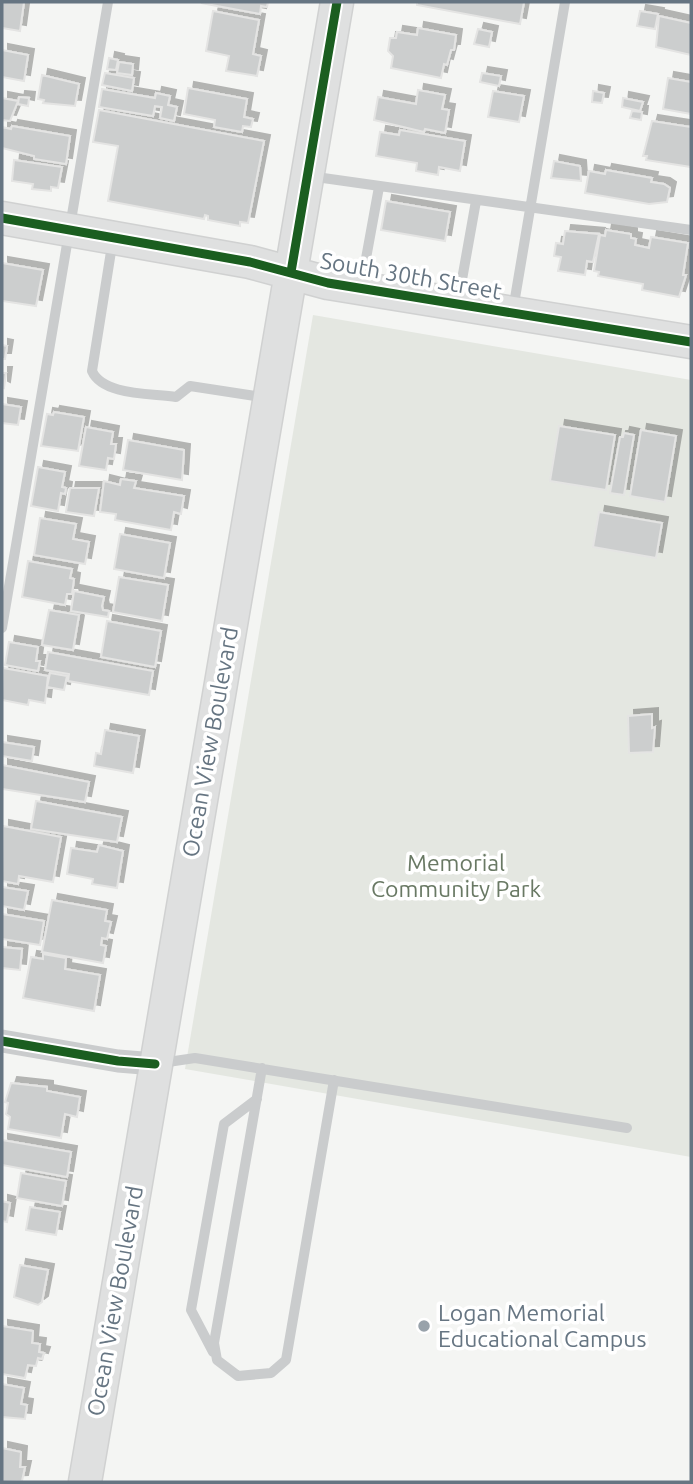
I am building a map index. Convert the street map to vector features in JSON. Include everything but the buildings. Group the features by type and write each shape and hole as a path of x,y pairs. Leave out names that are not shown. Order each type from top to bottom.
{"main road":[{"name":"Ocean View Boulevard","path":"85,1482 337,2"},
{"name":"South 30th Street","path":"2,218 114,236 360,289 691,342"}],"street":[{"path":"2,1041 118,1061 155,1064"}],"lane":[{"path":"2,628 108,2"},
{"path":"512,314 565,2"},
{"path":"307,176 691,230"},
{"path":"360,289 379,187"},
{"path":"458,304 476,201"},
{"path":"114,236 92,371 96,379 105,387 176,397 190,386 269,398"},
{"path":"155,1064 195,1058 627,1128"},
{"path":"217,1360 214,1343 262,1068"},
{"path":"257,1099 224,1124 191,1310 217,1360 237,1376 271,1373 286,1360 334,1080"}],"green space":[{"name":"Memorial Community Park","path":"313,315 691,380 691,1157 185,1069"}],"cycle path":[{"path":"291,272 337,2"},
{"path":"2,218 250,262 328,283 691,342"},
{"path":"2,1041 118,1061 155,1064"}],"place":[{"name":"Logan Memorial Educational Campus","path":"424,1326"}]}
